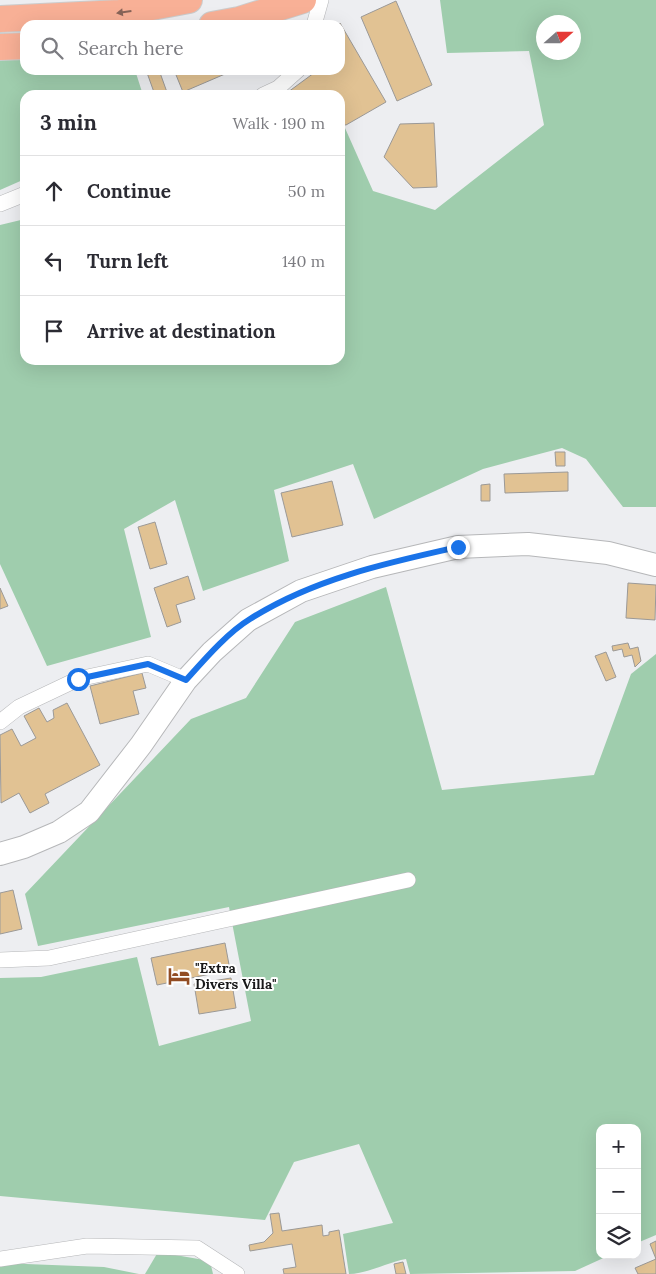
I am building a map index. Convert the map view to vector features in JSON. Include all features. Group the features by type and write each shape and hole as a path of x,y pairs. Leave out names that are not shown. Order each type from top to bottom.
{"highway":[{"path":"0,20 120,13 189,0"},
{"path":"240,20 303,0"},
{"path":"0,47 20,46"}],"main road":[{"path":"0,854 24,847 59,832 89,812 141,744 186,680 212,652 248,620 301,591 372,567 458,547 528,544 608,553 656,565"}],"street":[{"path":"315,20 321,0"},
{"path":"274,90 292,75"},
{"path":"0,204 20,196"},
{"path":"0,722 19,707 78,679 148,664 186,680"},
{"path":"0,960 49,958 408,880"},
{"path":"0,1259 87,1246 197,1248 237,1274"}],"green space":[{"path":"440,0 656,0 656,507 623,507 586,459 562,448 483,469 374,519 353,464 274,490 289,561 203,591 175,500 124,529 151,637 47,666 0,564 0,225 20,220 20,365 345,365 345,128 373,191 435,210 544,125 529,51 447,53"},
{"path":"20,57 20,75 137,75 141,90 20,90 20,181 0,190 0,58"},
{"path":"386,587 442,790 594,775 631,674 656,654 656,1235 641,1241 641,1124 596,1124 596,1259 601,1259 575,1271 410,1274 406,1259 363,1272 349,1274 343,1234 393,1223 359,1144 294,1162 265,1220 0,1196 0,978 41,977 137,957 159,1046 251,1021 229,907 38,946 25,894 191,719 246,698 295,622"},
{"path":"158,1252 210,1261 213,1274 145,1274"},
{"path":"0,1263 104,1267 139,1274 0,1274"}],"building":[{"path":"396,1 432,85 397,101 361,17"},
{"path":"345,32 386,102 346,125 345,90 291,90 311,75 345,75"},
{"path":"148,75 161,75 166,90 153,90"},
{"path":"176,75 223,75 188,90 182,90"},
{"path":"434,123 437,187 413,188 384,157 400,124"},
{"path":"555,452 565,452 565,466 556,466"},
{"path":"568,472 568,491 505,493 504,474"},
{"path":"332,481 343,525 292,537 281,493"},
{"path":"490,484 490,501 481,501 481,485"},
{"path":"155,522 167,564 150,569 138,527"},
{"path":"188,576 195,599 176,605 181,622 167,627 154,588"},
{"path":"628,583 656,585 655,620 626,618"},
{"path":"0,588 8,606 0,609"},
{"path":"628,643 630,649 638,647 641,661 635,667 632,655 624,657 622,649 613,651 612,646"},
{"path":"606,652 616,677 606,681 595,656"},
{"path":"142,673 146,688 133,691 139,714 100,724 90,686"},
{"path":"67,703 100,765 45,794 49,803 30,813 19,793 1,803 0,735 12,729 21,746 36,738 24,716 39,708 47,722 54,718 53,710"},
{"path":"13,890 22,929 0,934 0,893"},
{"path":"225,943 230,970 157,985 151,958"},
{"path":"231,978 236,1008 199,1014 194,984"},
{"path":"279,1213 282,1231 322,1225 323,1236 329,1235 329,1232 339,1230 346,1274 284,1274 283,1269 296,1267 292,1244 250,1251 249,1245 264,1242 273,1233 270,1214"},
{"path":"656,1241 656,1259 650,1244"},
{"path":"656,1259 656,1274 638,1274 635,1268"},
{"path":"403,1262 406,1274 396,1274 394,1264"}],"place":[{"name":"\"Extra Divers Villa\"","path":"179,976"}],"route":[{"path":"78,679 148,664 186,680 212,652 248,620 301,591 372,567 458,547"}]}
